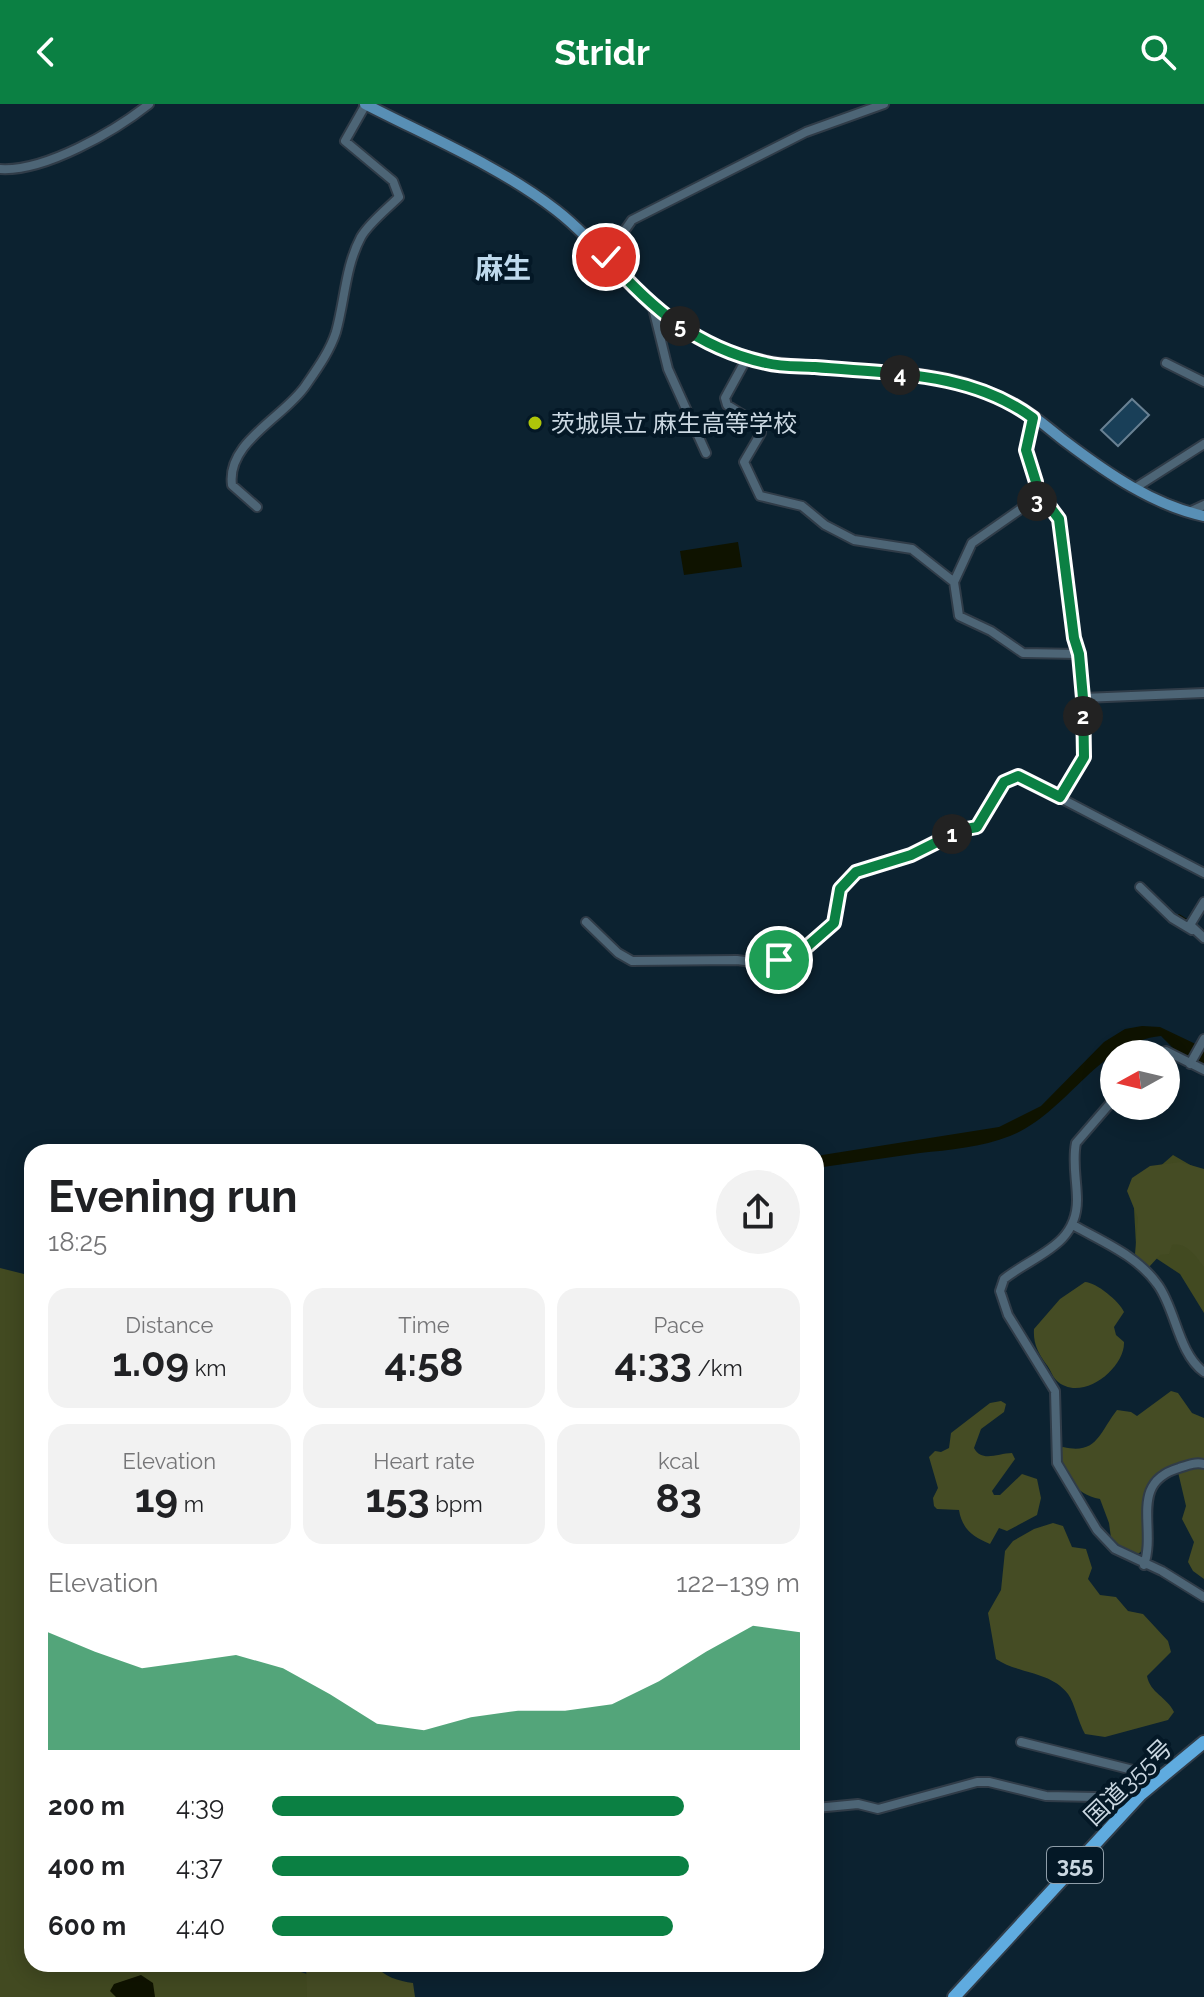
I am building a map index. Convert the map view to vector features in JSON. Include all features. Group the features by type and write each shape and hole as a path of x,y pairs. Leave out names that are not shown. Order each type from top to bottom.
{"highway":[{"name":"国道355号","path":"954,1997 1129,1807 1204,1742"}],"main road":[{"path":"365,104 523,187 577,227 653,308 701,340 766,363 957,381 1016,405 1135,488 1188,513 1204,516"}],"street":[{"path":"0,169 10,170 52,157 112,131 149,104"},
{"path":"257,507 232,485 230,471 247,445 303,390 326,353 335,335 349,266 363,235 399,197 393,181 345,141 365,104"},
{"path":"606,257 632,220 806,132 884,104"},
{"path":"653,308 668,369 706,453"},
{"path":"748,356 725,398 727,405 761,426 761,433 744,462 760,496 802,506 825,525 854,540 912,549 954,582"},
{"path":"1166,363 1204,382"},
{"path":"1033,418 1026,450 1036,482 1035,499"},
{"path":"1135,488 1204,444"},
{"path":"1035,499 972,543 954,582 959,616 991,631 1023,653 1079,654"},
{"path":"1035,499 1050,507 1059,519 1083,698 1084,757 1060,797"},
{"path":"1188,513 1204,505"},
{"path":"1083,698 1204,693"},
{"path":"586,922 618,953 632,961 737,960 768,964 802,951 834,923 840,889 856,872 911,855 961,830 977,827 1004,782 1018,776 1204,873"},
{"path":"1140,887 1172,918 1204,938"},
{"path":"1192,930 1192,920 1204,902"},
{"path":"1191,1062 1203,1041"},
{"path":"1180,1057 1204,1070"},
{"path":"1100,1115 1076,1143 1076,1212 1073,1225 1056,1246 1004,1279 1000,1295 1027,1349 1055,1391 1057,1463 1105,1541 1204,1597"},
{"path":"1073,1225 1142,1265 1160,1287 1178,1331 1204,1372"},
{"path":"1144,1565 1149,1539 1145,1507 1154,1483 1172,1470 1194,1463 1204,1464"},
{"path":"1021,1742 1145,1773 1157,1780"},
{"path":"824,1807 858,1804 878,1809 977,1782 1046,1796 1096,1797 1129,1807"}],"green space":[{"path":"1173,1155 1204,1173 1204,1313 1180,1274 1136,1245 1133,1190"},
{"path":"1180,1162 1204,1169 1204,1267 1191,1251 1172,1245 1169,1254 1160,1255 1149,1267 1135,1254 1138,1218 1127,1191 1132,1178 1150,1166"},
{"path":"0,1268 24,1274 24,1972 301,1972 346,1986 369,1997 0,1997"},
{"path":"1085,1282 1101,1289 1122,1308 1124,1312 1114,1327 1116,1335 1124,1342 1117,1363 1109,1372 1088,1386 1077,1388 1066,1386 1055,1378 1037,1348 1034,1329 1060,1299"},
{"path":"1171,1391 1178,1393 1192,1413 1204,1418 1204,1579 1193,1571 1188,1562 1194,1542 1182,1519 1186,1506 1178,1472 1164,1469 1149,1487 1143,1550 1138,1554 1112,1545 1109,1523 1100,1499 1077,1488 1063,1468 1058,1450 1090,1445 1117,1410 1137,1416"},
{"path":"1001,1401 1006,1404 1004,1412 981,1429 974,1448 977,1453 986,1456 1012,1453 1015,1459 992,1491 994,1495 1000,1495 1022,1474 1037,1479 1041,1498 1037,1515 1007,1531 999,1528 990,1544 969,1532 959,1510 937,1509 934,1506 933,1498 938,1488 929,1457 935,1451 949,1448 951,1433 990,1403"},
{"path":"1053,1523 1063,1526 1072,1547 1086,1549 1092,1568 1088,1579 1100,1595 1116,1597 1128,1611 1143,1614 1168,1641 1171,1652 1147,1676 1152,1687 1174,1712 1168,1720 1105,1737 1085,1734 1068,1694 1061,1687 1044,1677 996,1659 988,1613 1001,1590 1005,1551 1013,1541"},
{"path":"306,1972 383,1972 397,1980 413,1983 415,1997 307,1997"}],"shaded area":[{"path":"738,542 742,567 684,575 680,551"},
{"path":"1160,1027 1204,1048 1204,1065 1180,1052 1180,1040 1165,1040 1161,1036 1143,1040 1107,1040 1125,1029"},
{"path":"1100,1046 1100,1064 1049,1112 1010,1136 965,1148 824,1167 824,1155 999,1127 1041,1106"},
{"path":"141,1975 153,1983 155,1997 116,1997 110,1991 114,1984"}],"building":[{"path":"1132,399 1149,415 1118,446 1101,430"}],"waterway":[{"path":"1179,915 1187,920"},
{"path":"1196,926 1204,931"}],"place":[{"name":"茨城県立 麻生高等学校","path":"535,423"}],"district":[{"name":"麻生","path":"503,268"}],"route":[{"path":"606,257 653,308 701,340 726,351 766,363 957,381 1016,405 1033,418 1026,450 1036,482 1035,499 1050,507 1059,519 1083,698 1084,757 1081,764 1060,797 1018,776 1004,782 977,827 961,830 911,855 856,872 840,889 834,923 802,951 779,960"}]}
